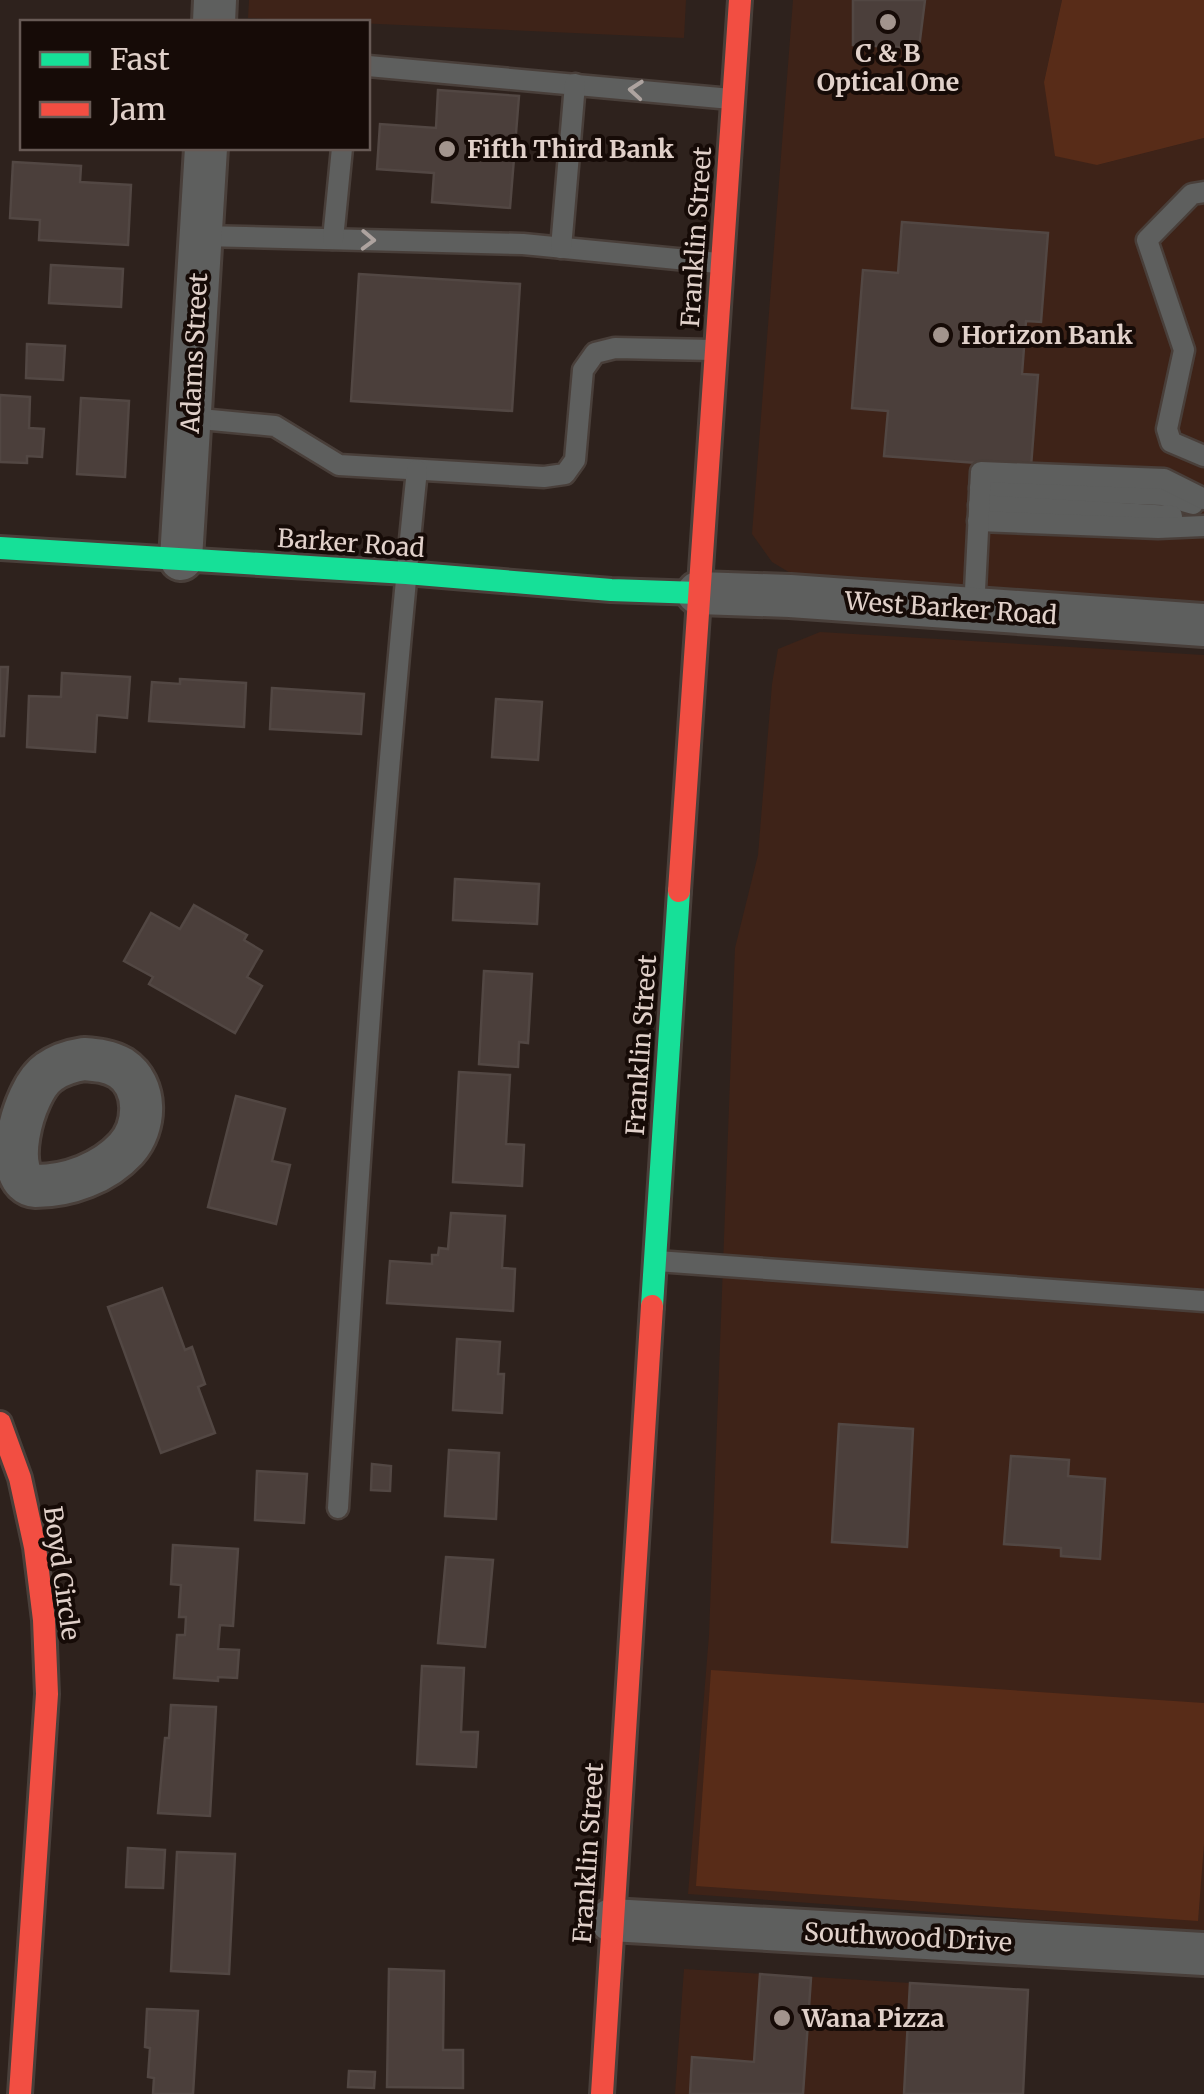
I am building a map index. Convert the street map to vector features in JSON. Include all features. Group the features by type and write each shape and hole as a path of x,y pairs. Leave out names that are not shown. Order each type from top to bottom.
{"main road":[{"name":"Franklin Street","path":"602,2094 740,0"},
{"name":"Barker Road","path":"0,548 698,593"},
{"name":"Boyd Circle","path":"0,1422 20,1478 35,1546 47,1694 20,2094"}],"street":[{"name":"Adams Street","path":"182,559 206,150"},
{"name":"West Barker Road","path":"698,593 1204,625"},
{"name":"Southwood Drive","path":"611,1920 1204,1954"}],"lane":[{"path":"370,66 733,100"},
{"path":"561,248 575,84"},
{"path":"333,238 342,150"},
{"path":"1204,192 1192,194 1146,240 1184,350 1167,429 1171,442 1204,456"},
{"path":"201,236 524,244 722,264"},
{"path":"190,418 276,426 339,465 544,477 565,474 575,460 583,370 595,353 614,348 715,350"},
{"path":"338,1508 364,1105 417,470"},
{"path":"974,610 981,472 1164,479 1204,499"},
{"path":"979,505 1162,494 1204,508"},
{"path":"979,505 1204,522"},
{"path":"654,1261 1204,1301"}],"shaded area":[{"path":"249,0 686,0 684,38 370,24 370,20 248,18"},
{"path":"793,0 1062,0 1044,82 1097,165 1204,138 1204,605 792,574 772,562 752,534"},
{"path":"1062,0 1204,0 1204,138 1097,165 1055,156 1044,82"},
{"path":"820,632 1204,655 1204,1932 688,1894 709,1635 735,948 758,855 778,649"},
{"path":"711,1670 1204,1703 1204,1844 1198,1921 696,1886"},
{"path":"684,1969 910,1983 904,2094 675,2094"}],"building":[{"name":"C & B Optical One","path":"853,0 925,0 919,48 853,45"},
{"name":"Fifth Third Bank","path":"438,90 519,96 510,208 432,202 434,173 377,169 380,124 436,128"},
{"path":"13,162 81,166 80,182 131,185 128,245 39,240 40,220 10,218"},
{"name":"Horizon Bank","path":"902,222 1048,233 1041,322 1026,321 1022,374 1038,375 1031,467 884,456 888,411 852,408 863,270 898,273"},
{"path":"51,265 123,269 121,307 49,303"},
{"path":"359,274 520,284 512,411 351,401"},
{"path":"27,344 65,346 63,380 26,378"},
{"path":"0,395 30,397 29,428 44,429 42,457 27,456 27,463 0,462"},
{"path":"81,398 129,401 125,477 77,474"},
{"path":"0,667 8,667 4,736 0,736"},
{"path":"62,673 130,677 127,718 97,715 95,752 27,747 29,696 61,697"},
{"path":"180,679 246,683 244,727 149,721 152,682 180,684"},
{"path":"272,688 364,694 361,734 270,729"},
{"path":"496,699 542,702 538,760 492,757"},
{"path":"455,879 539,884 537,924 453,920"},
{"path":"194,905 247,935 244,940 262,951 247,977 262,986 235,1033 149,984 153,977 124,961 151,913 180,929"},
{"path":"484,971 532,974 528,1043 519,1042 518,1067 479,1064"},
{"path":"459,1072 510,1075 506,1144 524,1145 522,1186 453,1182"},
{"path":"236,1096 285,1109 272,1161 290,1165 276,1224 208,1207"},
{"path":"451,1213 505,1216 502,1268 515,1269 513,1311 387,1303 390,1261 432,1264 432,1255 438,1255 439,1248 448,1249"},
{"path":"162,1288 185,1350 192,1347 205,1384 198,1387 215,1433 161,1453 108,1307"},
{"path":"457,1339 500,1342 498,1374 504,1374 502,1413 453,1410"},
{"path":"839,1424 913,1429 907,1547 832,1542"},
{"path":"449,1450 499,1453 496,1519 445,1516"},
{"path":"1011,1456 1069,1460 1068,1476 1105,1479 1100,1559 1061,1556 1061,1548 1004,1544"},
{"path":"372,1464 391,1466 390,1491 371,1490"},
{"path":"257,1471 307,1474 304,1523 255,1520"},
{"path":"173,1545 238,1549 233,1626 220,1625 218,1649 239,1650 237,1678 174,1678 177,1635 185,1635 186,1617 179,1617 181,1585 171,1584"},
{"path":"446,1557 493,1560 485,1647 438,1643"},
{"path":"422,1666 464,1668 461,1732 478,1732 476,1767 417,1764"},
{"path":"171,1705 216,1707 210,1816 158,1813"},
{"path":"128,1848 165,1850 163,1888 126,1887"},
{"path":"177,1852 235,1854 229,1974 171,1971"},
{"path":"389,1969 444,1971 443,2050 463,2050 463,2088 387,2087"},
{"name":"Wana Pizza","path":"760,1974 811,1978 803,2094 690,2094 692,2057 754,2062"},
{"path":"910,1983 1028,1990 1023,2094 904,2094"},
{"path":"147,2009 198,2011 193,2094 153,2094 154,2078 148,2077 150,2048 145,2047"},
{"path":"349,2071 375,2072 374,2088 348,2087"}],"traffic: fast":[{"path":"0,548 698,593"},
{"path":"652,1306 679,891"}],"traffic: jam":[{"path":"679,891 740,0"},
{"path":"602,2094 652,1306"},
{"path":"0,1423 20,1478 35,1547 44,1620 47,1694 20,2094"}],"place":[{"name":"C & B Optical One","path":"888,22"},
{"name":"Fifth Third Bank","path":"447,149"},
{"name":"Horizon Bank","path":"941,335"},
{"name":"Wana Pizza","path":"782,2018"}]}
